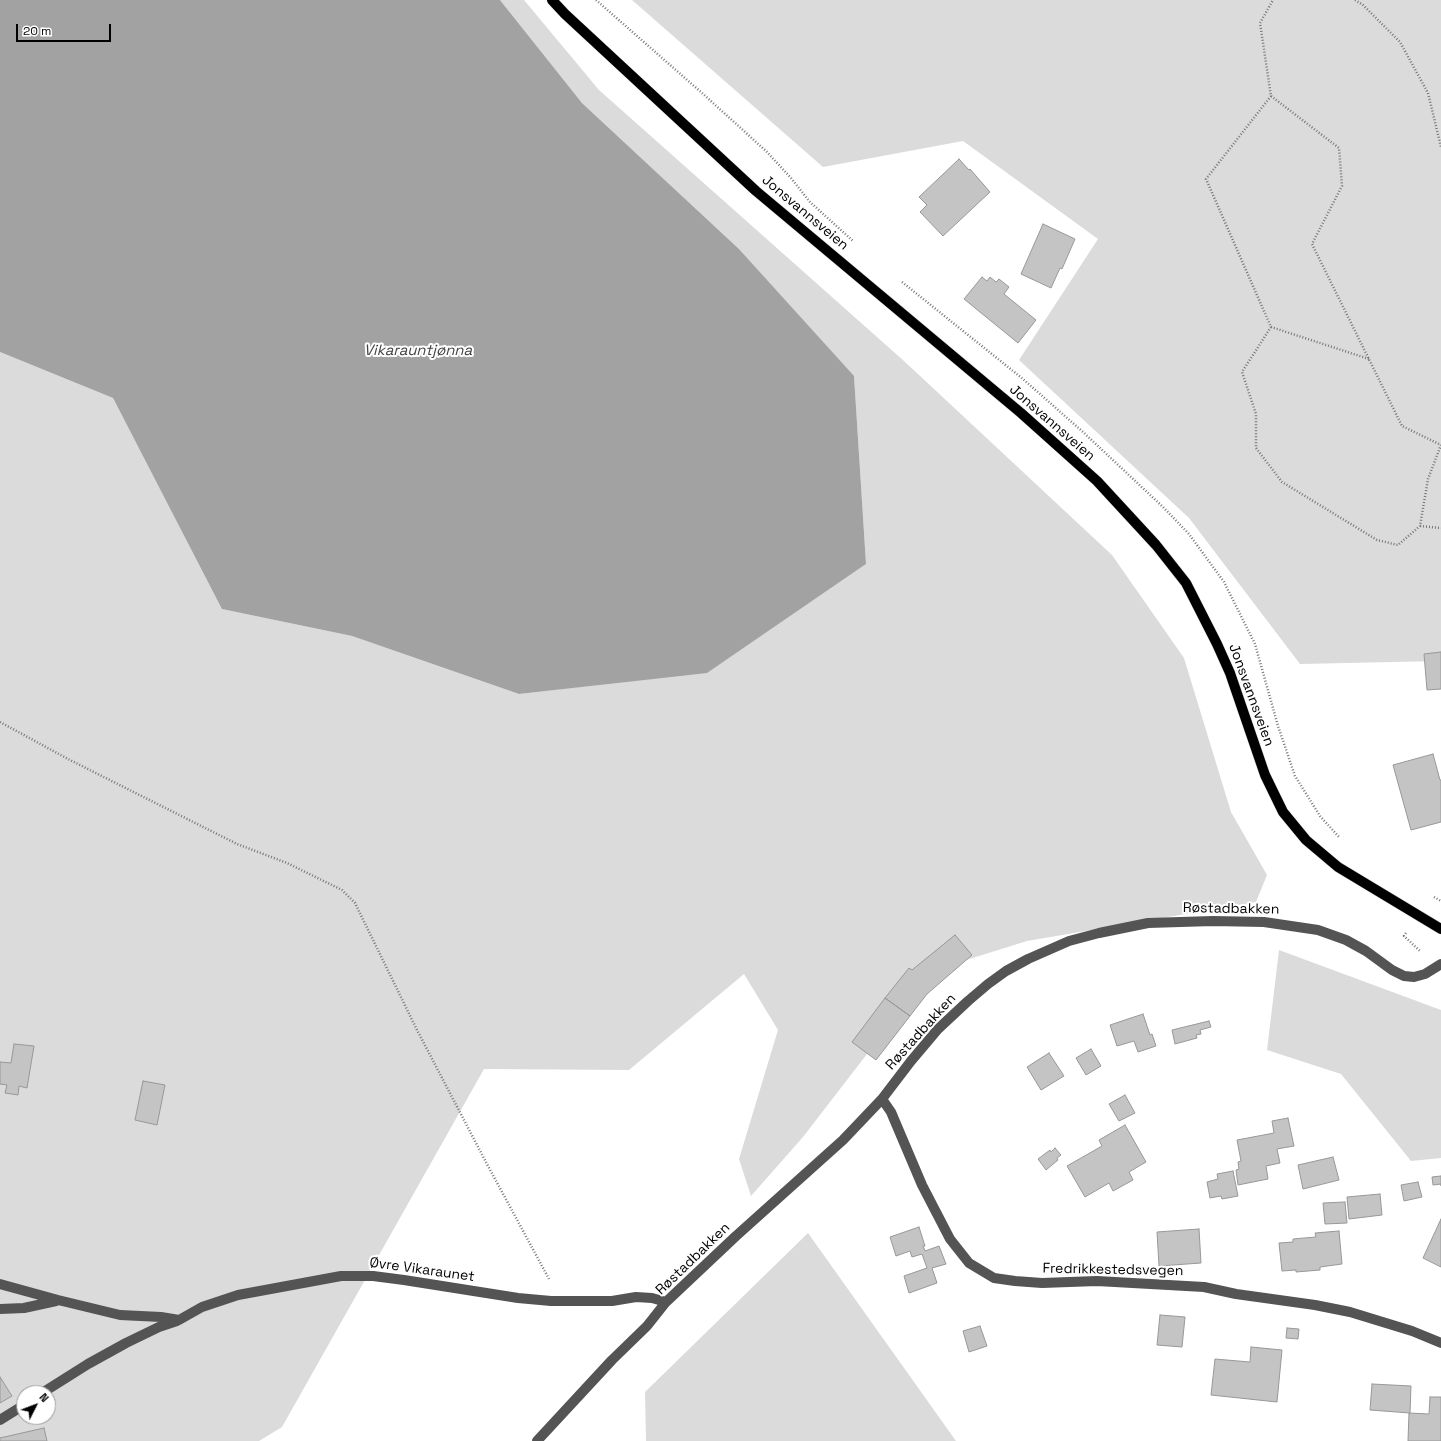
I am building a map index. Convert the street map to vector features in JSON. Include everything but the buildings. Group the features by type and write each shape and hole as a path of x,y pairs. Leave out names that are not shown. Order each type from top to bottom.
{"main road":[{"name":"Jonsvannsveien","path":"552,0 571,20 756,191 1021,413 1097,481 1156,545 1186,583 1230,673 1265,774 1283,812 1306,840 1338,867 1441,929"}],"street":[{"name":"Røstadbakken","path":"537,1441 612,1360 647,1326 666,1302 736,1236 843,1140 882,1099 938,1029 988,984 1006,971 1028,959 1069,941 1099,932 1148,922 1213,921 1264,922 1318,930 1346,940 1366,951 1392,970 1404,976 1414,977 1425,974 1441,964"},
{"name":"Fredrikkestedsvegen","path":"882,1099 891,1112 922,1185 950,1239 969,1263 994,1278 1035,1282 1097,1281 1204,1287 1236,1294 1315,1305 1350,1312 1412,1331 1441,1343"},
{"name":"Øvre Vikaraunet","path":"55,1385 126,1343 159,1327 179,1320 202,1307 238,1295 341,1276 379,1277 518,1298 612,1301 636,1297 652,1298 666,1302"},
{"path":"0,1284 120,1315 161,1317 179,1320"},
{"path":"0,1309 24,1308 58,1300"},
{"path":"0,1420 16,1410"}],"path":[{"path":"1271,327 1242,372 1256,414 1256,448 1282,482 1377,540 1398,545 1420,526 1428,480 1441,444 1402,426 1312,244 1342,186 1339,148 1271,96 1260,23 1273,0"},
{"path":"1355,0 1363,5 1400,42 1428,93 1441,148"},
{"path":"1271,96 1206,179 1271,327 1369,359"},
{"path":"1420,526 1441,528"},
{"path":"0,722 68,759 237,844 287,863 342,890 355,904 420,1037 561,1300"}],"shaded area":[{"path":"500,0 524,0 599,90 904,361 1112,555 1184,658 1231,812 1267,875 1256,902 1027,941 931,971 803,1137 751,1196 739,1159 778,1030 744,974 629,1070 484,1069 282,1427 259,1441 0,1441 0,352 113,398 223,609 352,636 519,694 708,672 866,564 854,377 739,249 582,103"},
{"path":"632,0 1441,0 1441,661 1300,664 1189,518 1019,360 1098,239 963,141 823,167"},
{"path":"1279,950 1441,1010 1441,1158 1411,1161 1341,1074 1267,1050"},
{"path":"808,1233 956,1441 646,1441 645,1392"}],"water":[{"name":"Vikarauntjønna","path":"0,0 500,0 582,103 739,249 854,376 866,564 707,673 519,694 352,636 222,609 113,398 0,352"}]}
